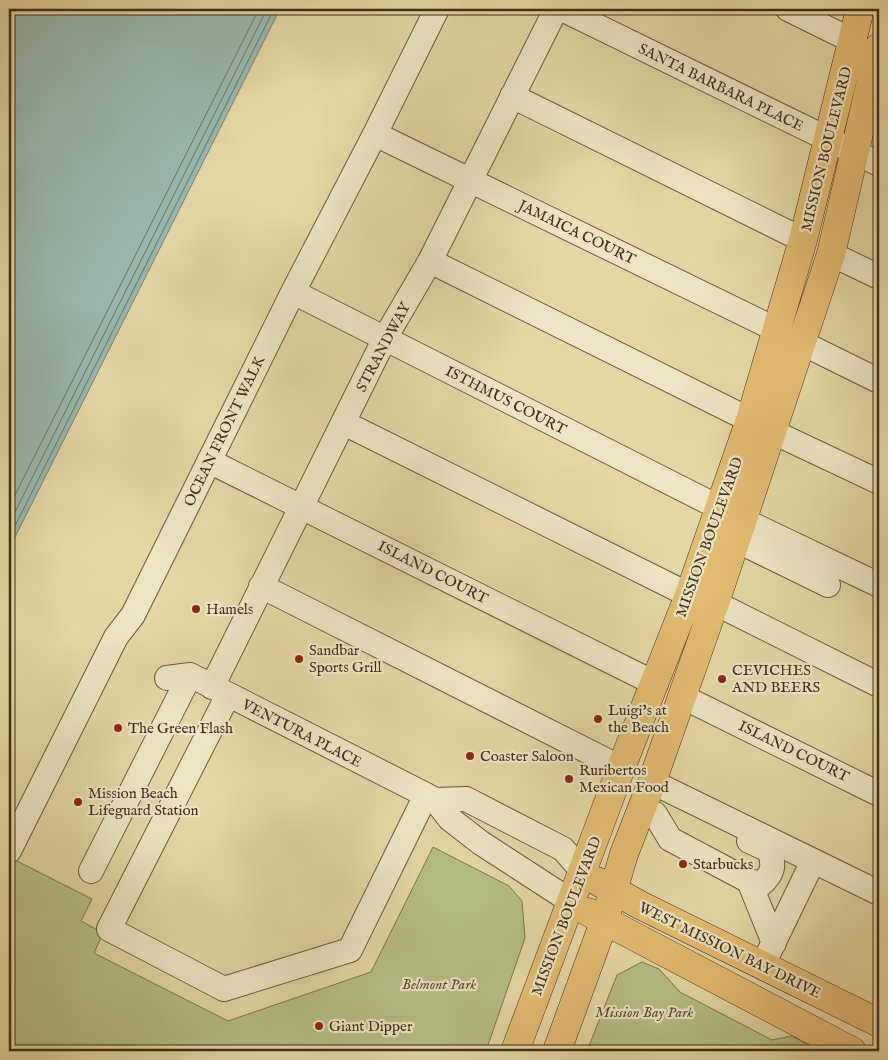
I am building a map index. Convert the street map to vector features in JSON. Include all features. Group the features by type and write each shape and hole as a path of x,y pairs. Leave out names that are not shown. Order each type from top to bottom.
{"main road":[{"name":"MISSION BOULEVARD","path":"557,1051 604,922 613,891 648,811 652,782 740,530 761,426 789,336 803,240 860,9"},
{"name":"MISSION BOULEVARD","path":"789,336 831,254 879,50"},
{"name":"MISSION BOULEVARD","path":"515,1051 584,872 621,768 656,684 720,508 761,426"},
{"name":"WEST MISSION BAY DRIVE","path":"584,872 613,891 768,954 879,1023"},
{"name":"WEST MISSION BAY DRIVE","path":"572,902 604,922 852,1051"}],"street":[{"name":"OCEAN FRONT WALK","path":"9,852 116,637 132,615 437,9"},
{"name":"STRANDWAY","path":"430,798 350,950 224,989 109,929 220,691 262,586 385,338 430,261 556,9"},
{"name":"SANTA BARBARA PLACE","path":"562,9 879,164"},
{"path":"788,9 852,40"},
{"path":"512,96 803,240"},
{"name":"JAMAICA COURT","path":"375,134 879,381"},
{"path":"831,254 879,277"},
{"path":"430,261 761,426 879,482"},
{"name":"ISTHMUS COURT","path":"293,292 720,508"},
{"path":"344,423 689,595"},
{"name":"ISLAND COURT","path":"210,461 656,684"},
{"path":"740,530 879,585"},
{"path":"740,530 828,585"},
{"path":"262,586 621,768"},
{"path":"715,603 879,685"},
{"name":"VENTURA PLACE","path":"91,871 179,677 220,691 430,798 450,819 481,843 572,902"},
{"name":"ISLAND COURT","path":"681,696 879,794"},
{"path":"652,782 879,893"},
{"name":"VENTURA PLACE","path":"430,798 466,799 563,849 584,872"},
{"path":"674,809 687,812 769,850 774,862 770,877 761,884 749,881 670,839 648,811 674,809"},
{"path":"768,954 813,861"},
{"path":"749,881 768,954"}],"green space":[{"name":"Belmont Park","path":"433,847 509,886 522,901 525,938 486,1051 9,1051 9,857 92,899 81,921 103,933 94,953 228,1021 371,972"},
{"name":"Mission Bay Park","path":"642,962 659,969 680,992 772,1040 792,1036 819,1051 587,1051 617,975"}],"water":[{"path":"9,9 280,9 9,549"}],"place":[{"name":"Hamels","path":"196,609"},
{"name":"Sandbar Sports Grill","path":"299,659"},
{"name":"CEVICHES AND BEERS","path":"722,679"},
{"name":"Luigi's at the Beach","path":"598,719"},
{"name":"The Green Flash","path":"118,728"},
{"name":"Coaster Saloon","path":"470,756"},
{"name":"Ruribertos Mexican Food","path":"569,779"},
{"name":"Mission Beach Lifeguard Station","path":"78,802"},
{"name":"Starbucks","path":"683,864"},
{"name":"Giant Dipper","path":"319,1026"}]}
